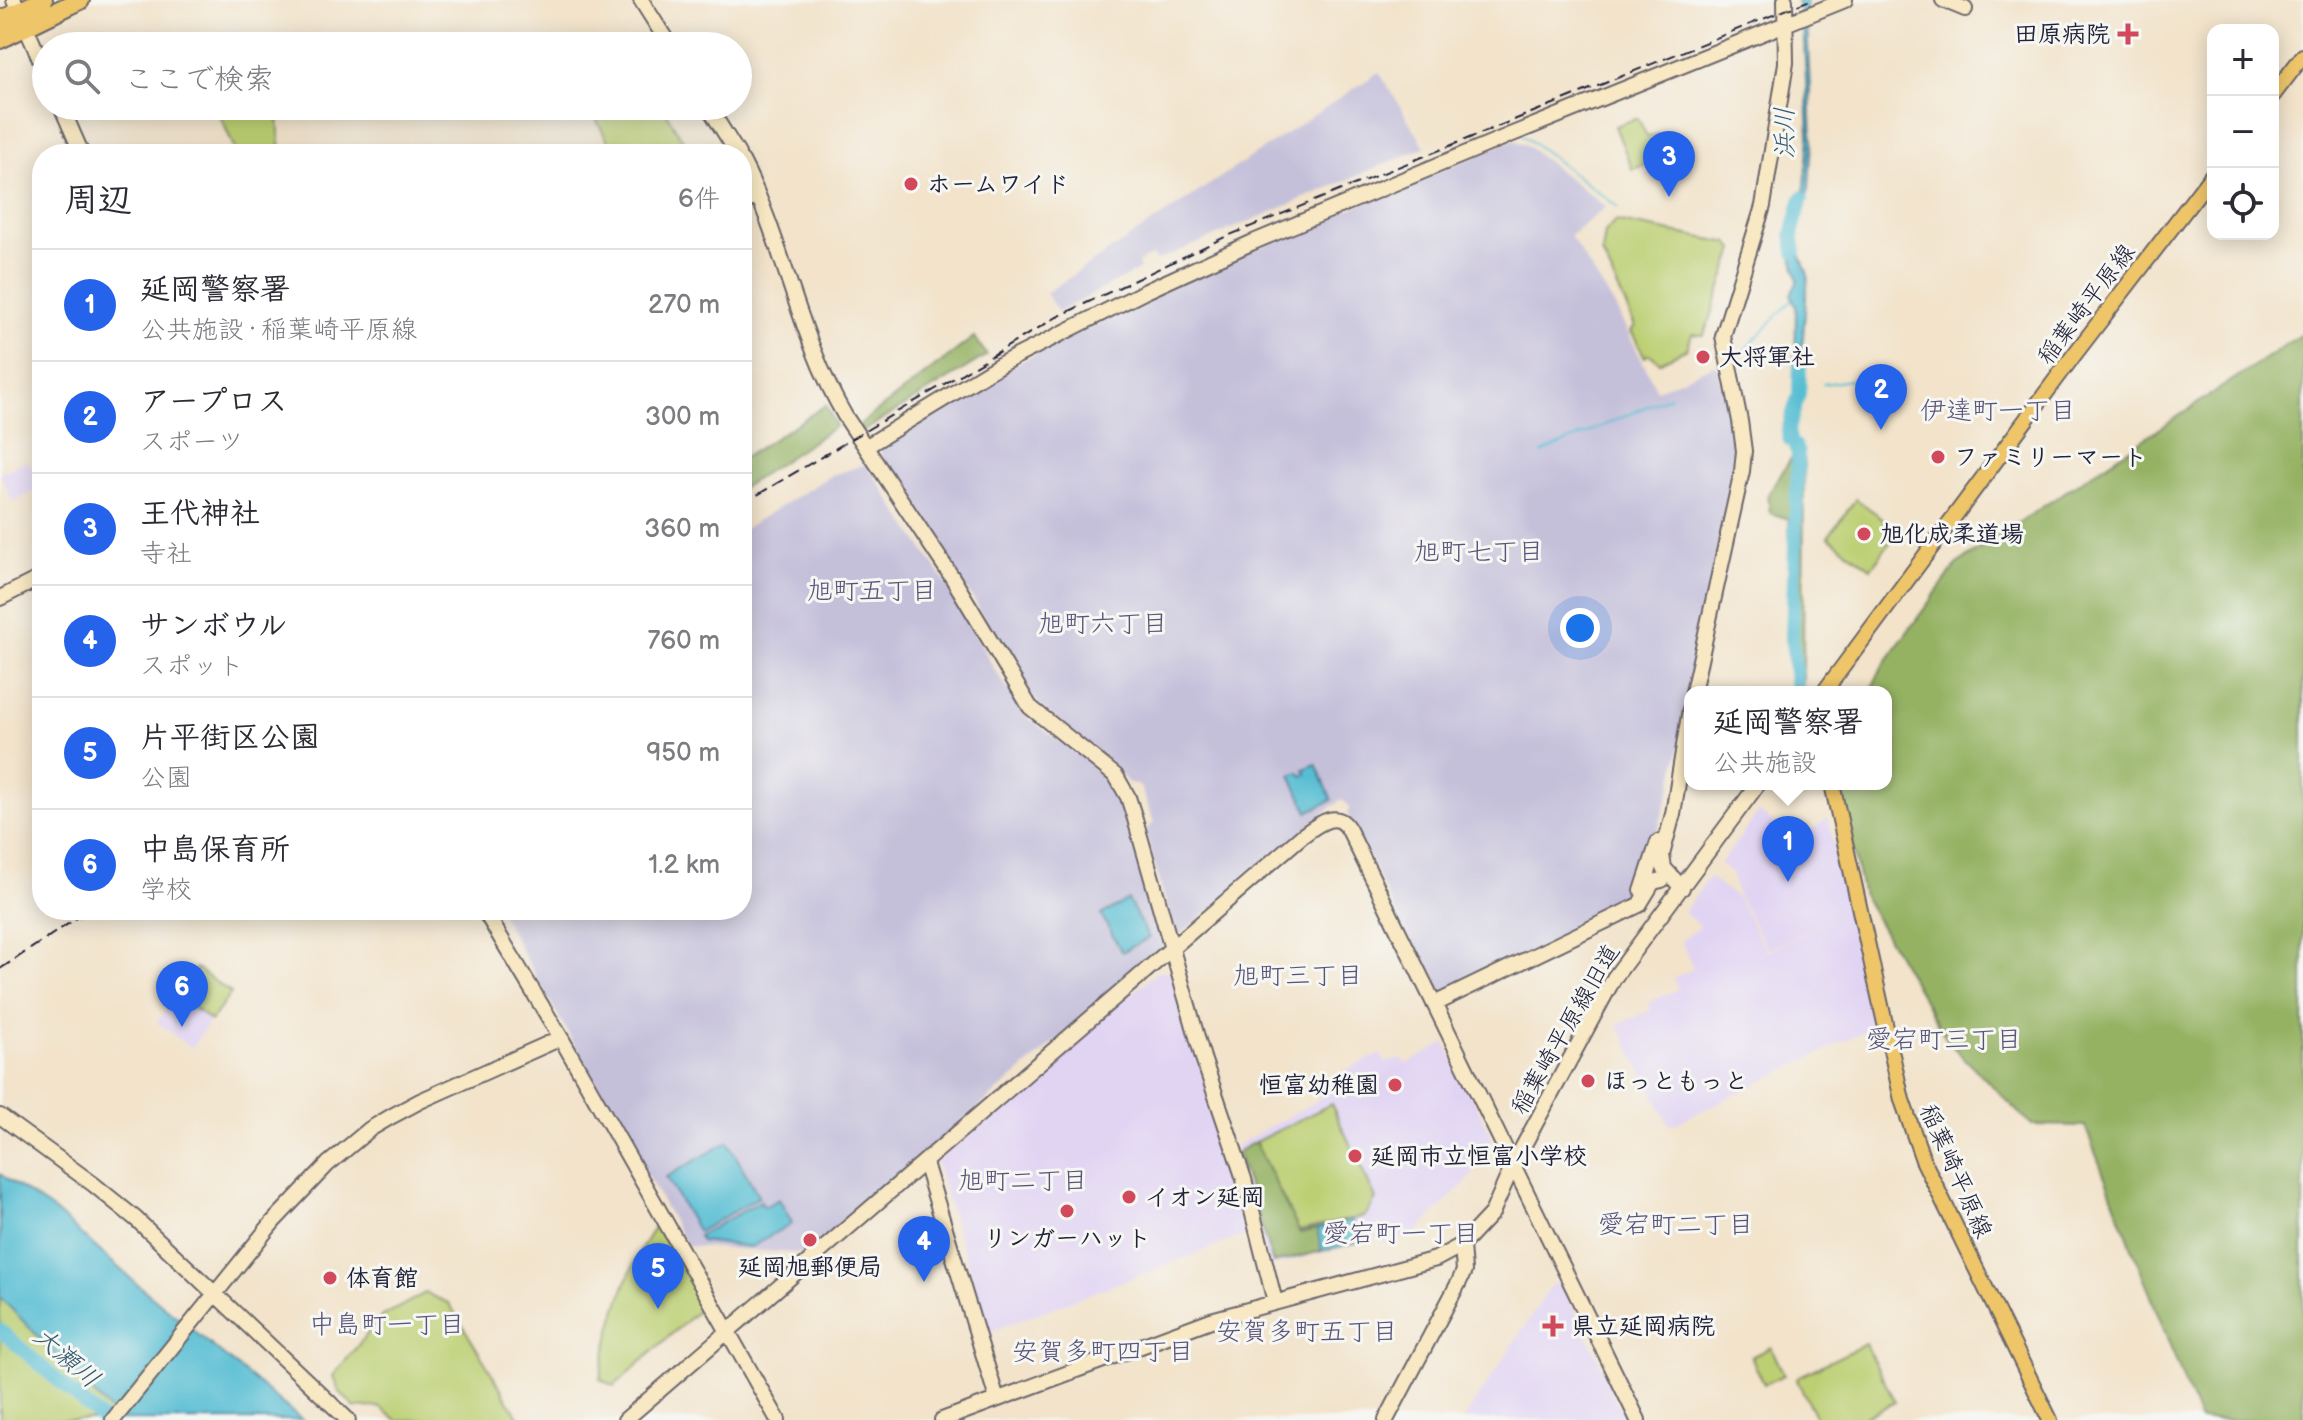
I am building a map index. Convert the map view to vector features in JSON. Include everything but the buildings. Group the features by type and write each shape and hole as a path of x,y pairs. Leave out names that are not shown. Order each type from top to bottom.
{"highway":[{"path":"0,21 43,0"},
{"path":"0,39 19,13 80,0"}],"main road":[{"path":"2279,87 2303,56"},
{"name":"稲葉崎平原線","path":"1828,686 2207,182"},
{"name":"稲葉崎平原線","path":"1833,790 1902,1100 1923,1160 2050,1420"}],"street":[{"path":"641,0 661,32"},
{"path":"1694,686 1742,471 1744,451 1723,343 1724,325 1763,206 1782,94 1790,22 1785,0"},
{"path":"867,446 1001,364 1251,243 1845,0"},
{"path":"1943,0 1965,9"},
{"path":"19,13 32,42"},
{"path":"67,120 78,144"},
{"path":"717,120 732,144"},
{"path":"752,184 810,344 830,390 944,565 1030,707 1098,759 1122,783 1215,1098 1244,1179 1275,1302"},
{"path":"752,198 757,195"},
{"path":"0,598 32,582"},
{"path":"1682,888 1663,864 1684,744"},
{"name":"稲葉崎平原線旧道","path":"942,1420 1211,1320 1436,1259 1462,1245 1492,1213 1513,1165 1614,978 1754,790"},
{"path":"1636,906 1675,796"},
{"path":"625,1420 1302,836 1323,822 1334,819 1346,824 1638,1420"},
{"path":"1654,857 1654,865 1662,880"},
{"path":"1434,1004 1636,906 1642,902 1653,882 1662,880 1682,888"},
{"path":"490,920 561,1038 778,1420"},
{"path":"113,1420 273,1222 328,1164 370,1129 420,1101 561,1038"},
{"path":"0,1116 136,1219 212,1297 348,1420"},
{"path":"925,1163 997,1399"},
{"path":"1386,1420 1464,1271 1462,1245"}],"shaded area":[{"path":"1379,72 1425,147 1156,261 1152,255 1138,263 1140,269 1058,312 1046,293"},
{"path":"1513,140 1525,144 1606,207 1570,236 1614,305 1657,390 1716,364 1733,418 1739,455 1731,478 1735,480 1722,528 1691,686 1684,686 1684,723 1672,785 1635,903 1627,901 1623,908 1441,995 1437,995 1347,814 1349,809 1341,799 1181,934 1174,930 1145,832 1154,822 1140,786 1128,783 1108,759 1041,707 1027,690 988,630 977,605 881,456 881,447 1012,366 1257,248"},
{"path":"28,460 32,468 32,492 13,502 0,473"},
{"path":"866,464 956,598 993,667 1028,718 1083,758 1120,795 1163,946 1160,952 807,1254 687,1246 505,920 752,920 752,524 830,476"},
{"path":"1759,812 1798,840 1828,818 1875,1022 1871,1028 1673,1125 1668,1123 1618,1025 1651,1010 1648,1003 1678,989 1673,978 1693,969 1681,941 1700,927 1684,912 1709,877 1738,898 1766,952 1838,915 1767,950 1736,891 1732,873 1720,864"},
{"path":"1158,971 1171,971 1251,1233 989,1332 936,1162"},
{"path":"176,996 210,1021 191,1048 157,1022"},
{"name":"延岡市立恒富小学校","path":"1445,1043 1493,1139 1468,1159 1474,1174 1413,1236 1382,1244 1379,1237 1269,1267 1235,1146 1323,1097 1324,1090 1338,1074 1380,1054 1386,1062 1402,1059 1407,1064"},
{"name":"県立延岡病院","path":"1553,1283 1561,1283 1604,1370 1615,1401 1631,1420 1463,1420"}],"green space":[{"path":"1638,118 1647,137 1659,134 1671,168 1653,174 1649,164 1632,169 1615,126"},
{"path":"222,120 278,120 280,144 233,144"},
{"path":"597,120 671,120 685,144 610,144"},
{"path":"1615,221 1729,243 1734,250 1704,335 1692,334 1687,349 1660,362 1649,354 1645,357 1631,331 1635,326 1602,253 1605,233"},
{"path":"2303,333 2303,1420 2199,1420 2085,1126 2032,1125 1949,1043 1863,896 1840,790 1892,790 1892,686 1873,686 1882,667 1957,564"},
{"path":"974,337 987,355 862,432 859,425"},
{"path":"826,405 836,426 752,481 752,453"},
{"path":"1798,447 1804,453 1803,686 1797,686 1791,657 1789,519 1770,513 1768,495"},
{"name":"旭化成柔道場","path":"1856,499 1899,530 1871,568 1828,537"},
{"path":"196,968 231,993 211,1021 176,995"},
{"path":"1331,1104 1376,1199 1365,1216 1299,1231 1255,1142"},
{"path":"1255,1142 1300,1233 1317,1229 1322,1251 1273,1263 1237,1152"},
{"path":"656,1225 704,1305 614,1386 600,1379 609,1339 627,1279"},
{"path":"425,1293 449,1303 520,1420 397,1420 379,1407 355,1408 339,1391 333,1376 381,1317"},
{"path":"0,1297 119,1420 0,1420"},
{"path":"1865,1344 1895,1402 1859,1420 1817,1420 1798,1377"},
{"path":"1771,1347 1784,1375 1764,1384 1751,1357"}],"water":[{"path":"1797,0 1806,0 1812,138 1809,188 1794,238 1808,275 1800,374 1795,375 1796,306 1791,294 1798,281 1789,244 1805,186 1809,135 1803,23"},
{"path":"1316,764 1332,800 1308,812 1291,775 1299,772 1302,776 1306,774 1304,769"},
{"path":"1128,900 1149,938 1122,952 1101,915"},
{"path":"728,1142 759,1197 698,1232 666,1177"},
{"path":"0,1174 56,1212 138,1285 302,1420 119,1420 0,1297"},
{"path":"779,1199 792,1223 751,1247 701,1241 698,1236 761,1201 764,1207"},
{"path":"1352,1220 1359,1242 1322,1251 1317,1229"}],"waterway":[{"path":"1523,135 1618,207"},
{"name":"浜川","path":"1795,252 1792,234 1802,198"},
{"path":"1738,357 1792,300"},
{"name":"浜川","path":"1790,440 1788,430 1799,394 1800,358"},
{"path":"1823,384 1894,374"},
{"name":"浜川","path":"1799,387 1806,386"},
{"path":"1542,453 1670,396"},
{"name":"浜川","path":"1795,446 1798,454 1792,639 1796,686"},
{"name":"大瀬川","path":"0,1330 103,1420"}],"railway":[{"path":"752,498 1057,317 1225,237 1810,0"},
{"path":"0,969 74,920"}],"place":[{"name":"田原病院","path":"2128,34"},
{"name":"ホームワイド","path":"911,184"},
{"name":"王代神社","path":"1669,197"},
{"name":"大将軍社","path":"1703,357"},
{"name":"アープロス","path":"1881,430"},
{"name":"ファミリーマート","path":"1938,457"},
{"name":"旭化成柔道場","path":"1864,534"},
{"name":"延岡警察署","path":"1788,882"},
{"name":"中島保育所","path":"182,1027"},
{"name":"ほっともっと","path":"1588,1081"},
{"name":"恒富幼稚園","path":"1395,1085"},
{"name":"延岡市立恒富小学校","path":"1355,1156"},
{"name":"イオン延岡","path":"1129,1197"},
{"name":"リンガーハット","path":"1067,1211"},
{"name":"延岡旭郵便局","path":"810,1240"},
{"name":"体育館","path":"330,1278"},
{"name":"サンボウル","path":"924,1282"},
{"name":"片平街区公園","path":"658,1309"},
{"name":"県立延岡病院","path":"1553,1326"}],"district":[{"name":"伊達町一丁目","path":"1998,410"},
{"name":"旭町七丁目","path":"1479,551"},
{"name":"旭町五丁目","path":"872,590"},
{"name":"旭町六丁目","path":"1103,623"},
{"name":"旭町三丁目","path":"1298,975"},
{"name":"愛宕町三丁目","path":"1944,1039"},
{"name":"旭町二丁目","path":"1023,1180"},
{"name":"愛宕町二丁目","path":"1676,1224"},
{"name":"愛宕町一丁目","path":"1401,1233"},
{"name":"中島町一丁目","path":"387,1324"},
{"name":"安賀多町五丁目","path":"1307,1331"},
{"name":"安賀多町四丁目","path":"1103,1351"}]}
